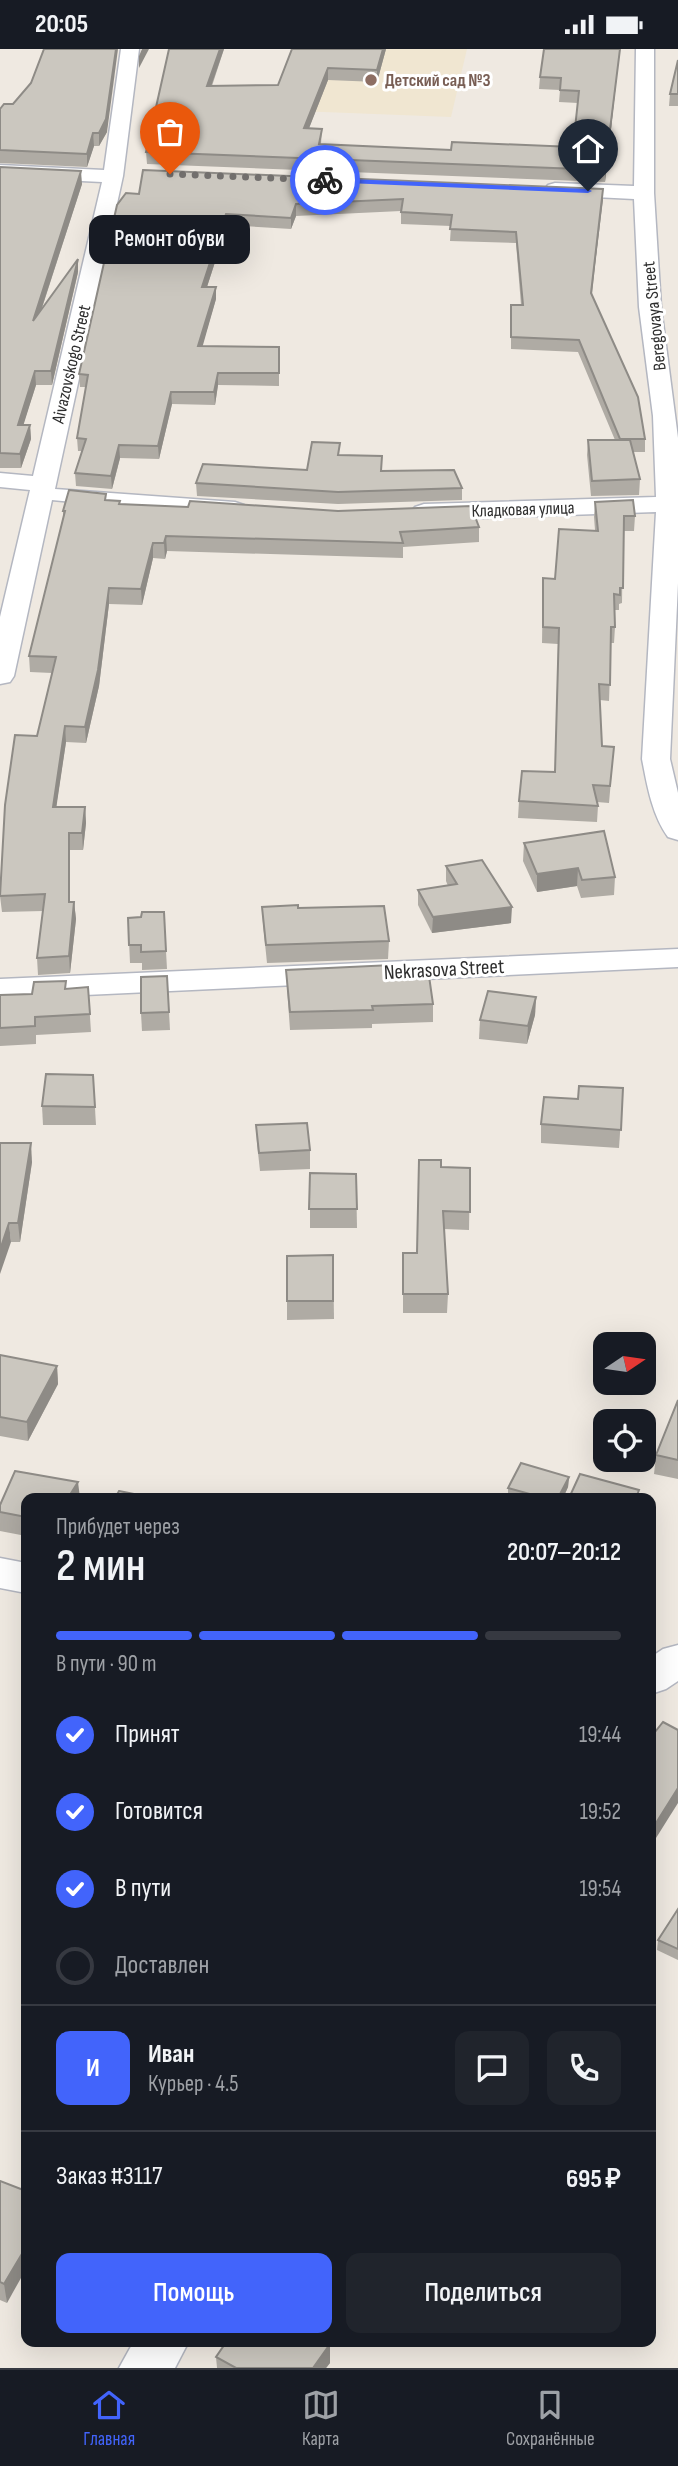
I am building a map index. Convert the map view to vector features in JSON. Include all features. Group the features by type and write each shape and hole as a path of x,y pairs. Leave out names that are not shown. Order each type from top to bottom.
{"street":[{"name":"Aivazovskogo Street","path":"0,676 119,174 130,49"},
{"name":"Beregovaya Street","path":"645,49 644,193 650,307 666,416 669,504 656,759 663,792 678,831"},
{"path":"0,171 119,174"},
{"path":"532,188 644,193"},
{"path":"0,480 43,489 265,512"},
{"name":"Кладковая улица","path":"404,513 669,504"},
{"name":"Nekrasova Street","path":"0,989 678,958"},
{"path":"0,1573 21,1577"},
{"path":"656,1675 678,1660"},
{"path":"145,2368 160,2347"}],"shaded area":[{"name":"Детский сад №3","path":"294,49 467,49 451,117 272,110"}],"building":[{"path":"44,49 116,49 106,119 99,133 93,133 87,154 0,150 0,109 4,104 13,104 31,83"},
{"path":"169,49 220,49 207,86 278,85 292,49 383,49 377,70 328,68 304,128 322,129 319,144 451,150 452,142 573,147 579,91 560,90 561,78 540,77 544,49 620,49 605,170 146,152"},
{"path":"678,60 678,94 670,94"},
{"path":"0,167 81,171 33,321 78,259 51,371 35,371 18,425 30,425 20,454 0,453"},
{"path":"143,170 603,189 591,293 638,397 645,439 620,439 579,340 511,337 511,305 523,305 516,232 450,229 452,215 401,212 403,199 296,204 291,218 226,214 202,287 216,287 198,346 279,347 279,373 218,373 214,392 171,392 158,446 119,445 111,476 75,473 86,439 77,438 88,375 79,374 117,205 126,193 139,194"},
{"path":"588,440 630,440 640,479 592,481"},
{"path":"312,442 340,443 338,455 382,456 381,471 454,470 462,488 338,492 196,483 203,464 307,470"},
{"path":"69,490 106,494 105,500 120,501 119,504 188,507 190,501 338,511 471,506 479,527 400,532 403,543 166,536 164,543 153,543 141,589 109,588 98,670 85,727 65,726 53,807 85,807 82,833 69,833 69,902 74,902 69,956 37,958 45,894 0,896 5,805 15,735 37,736 56,657 29,656"},
{"path":"633,500 635,516 624,516 623,588 620,588 620,595 614,594 615,627 611,627 610,685 599,684 602,746 614,747 610,786 593,785 598,806 519,801 522,771 555,772 559,628 543,627 543,578 555,579 559,529 598,531 595,502"},
{"path":"604,831 615,877 582,880 578,868 537,874 524,843"},
{"path":"482,860 512,907 433,917 418,890 457,884 446,866"},
{"path":"298,905 298,908 384,906 389,941 266,945 262,907"},
{"path":"142,912 164,912 166,951 141,952 141,945 129,945 128,918 141,917"},
{"path":"392,965 393,977 429,976 433,1004 372,1006 373,1010 290,1012 286,970"},
{"path":"167,976 169,1012 141,1013 141,977"},
{"path":"66,981 65,989 88,987 90,1014 35,1017 35,1026 0,1028 0,995 32,994 34,982"},
{"path":"488,991 536,997 528,1026 480,1020"},
{"path":"46,1074 93,1075 95,1107 42,1106"},
{"path":"579,1086 623,1088 621,1130 541,1124 544,1097 578,1099"},
{"path":"307,1123 310,1150 259,1153 256,1125"},
{"path":"0,1143 31,1143 18,1223 9,1223 0,1250"},
{"path":"419,1160 441,1160 441,1167 470,1168 470,1212 443,1211 448,1294 403,1294 403,1253 417,1253"},
{"path":"310,1173 356,1174 357,1209 309,1209"},
{"path":"333,1255 333,1301 287,1301 287,1256"},
{"path":"0,1355 57,1366 27,1422 0,1417"},
{"path":"678,1400 678,1460 656,1455"},
{"path":"521,1463 569,1477 561,1493 526,1493 508,1488"},
{"path":"15,1471 78,1482 71,1493 21,1493 21,1516 0,1512 0,1505"},
{"path":"580,1474 639,1490 638,1493 571,1493"},
{"path":"663,1722 678,1730 678,1788 656,1823 656,1731"},
{"path":"678,1909 678,1949 658,1940"},
{"path":"0,2181 21,2189 21,2255 4,2284 0,2282"},
{"path":"223,2347 328,2347 313,2368 236,2368 216,2357"}],"way so far":[{"path":"170,174 325,180"}],"place":[{"name":"Детский сад №3","path":"371,80"},
{"name":"Ремонт обуви","path":"170,174"}],"route":[{"path":"325,180 588,191"}]}
